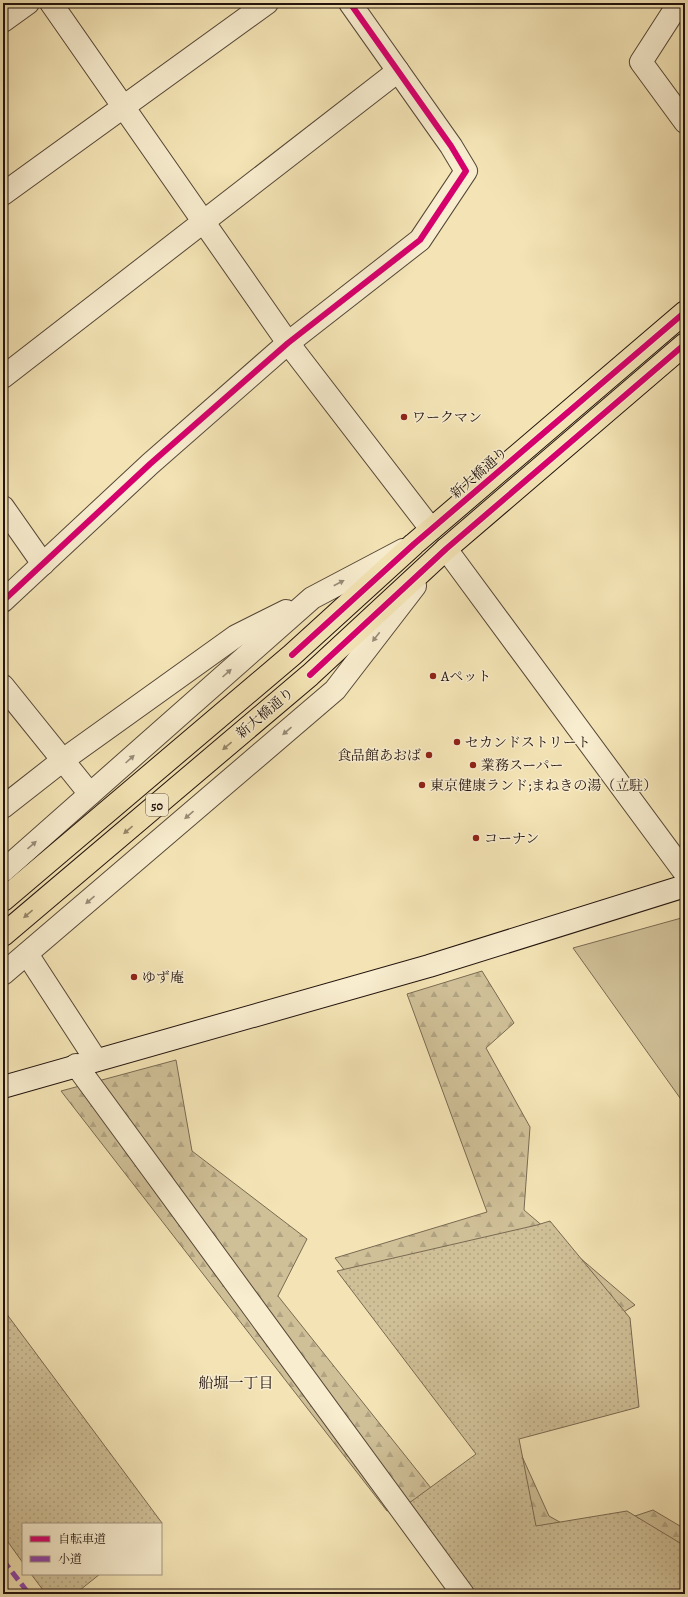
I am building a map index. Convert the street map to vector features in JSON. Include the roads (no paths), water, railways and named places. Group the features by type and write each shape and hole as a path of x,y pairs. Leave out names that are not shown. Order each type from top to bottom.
{"main road":[{"name":"新大橋通り","path":"3,900 292,655 431,529 685,312"},
{"name":"新大橋通り","path":"3,935 310,675 440,555 685,344"}],"street":[{"path":"3,21 28,3"},
{"path":"51,3 288,343 431,529"},
{"path":"3,194 267,3"},
{"path":"3,601 150,464 288,343 420,240 466,171 451,146 351,3"},
{"path":"679,3 641,62 685,122"},
{"path":"3,377 398,71"},
{"path":"3,508 43,564"},
{"path":"3,807 63,760 236,636 414,544"},
{"path":"3,974 335,690 440,555 685,873"},
{"path":"3,871 312,598"},
{"path":"3,686 90,794"},
{"path":"3,1087 429,966 685,886"},
{"path":"27,954 86,1063 463,1594"}],"place":[{"name":"ワークマン","path":"404,417"},
{"name":"Aペット","path":"433,676"},
{"name":"セカンドストリート","path":"457,742"},
{"name":"食品館あおば","path":"429,755"},
{"name":"業務スーパー","path":"473,765"},
{"name":"東京健康ランド;まねきの湯（立駐）","path":"422,785"},
{"name":"コーナン","path":"476,838"},
{"name":"ゆず庵","path":"134,977"}],"district":[{"name":"船堀一丁目","path":"236,1383"}]}
